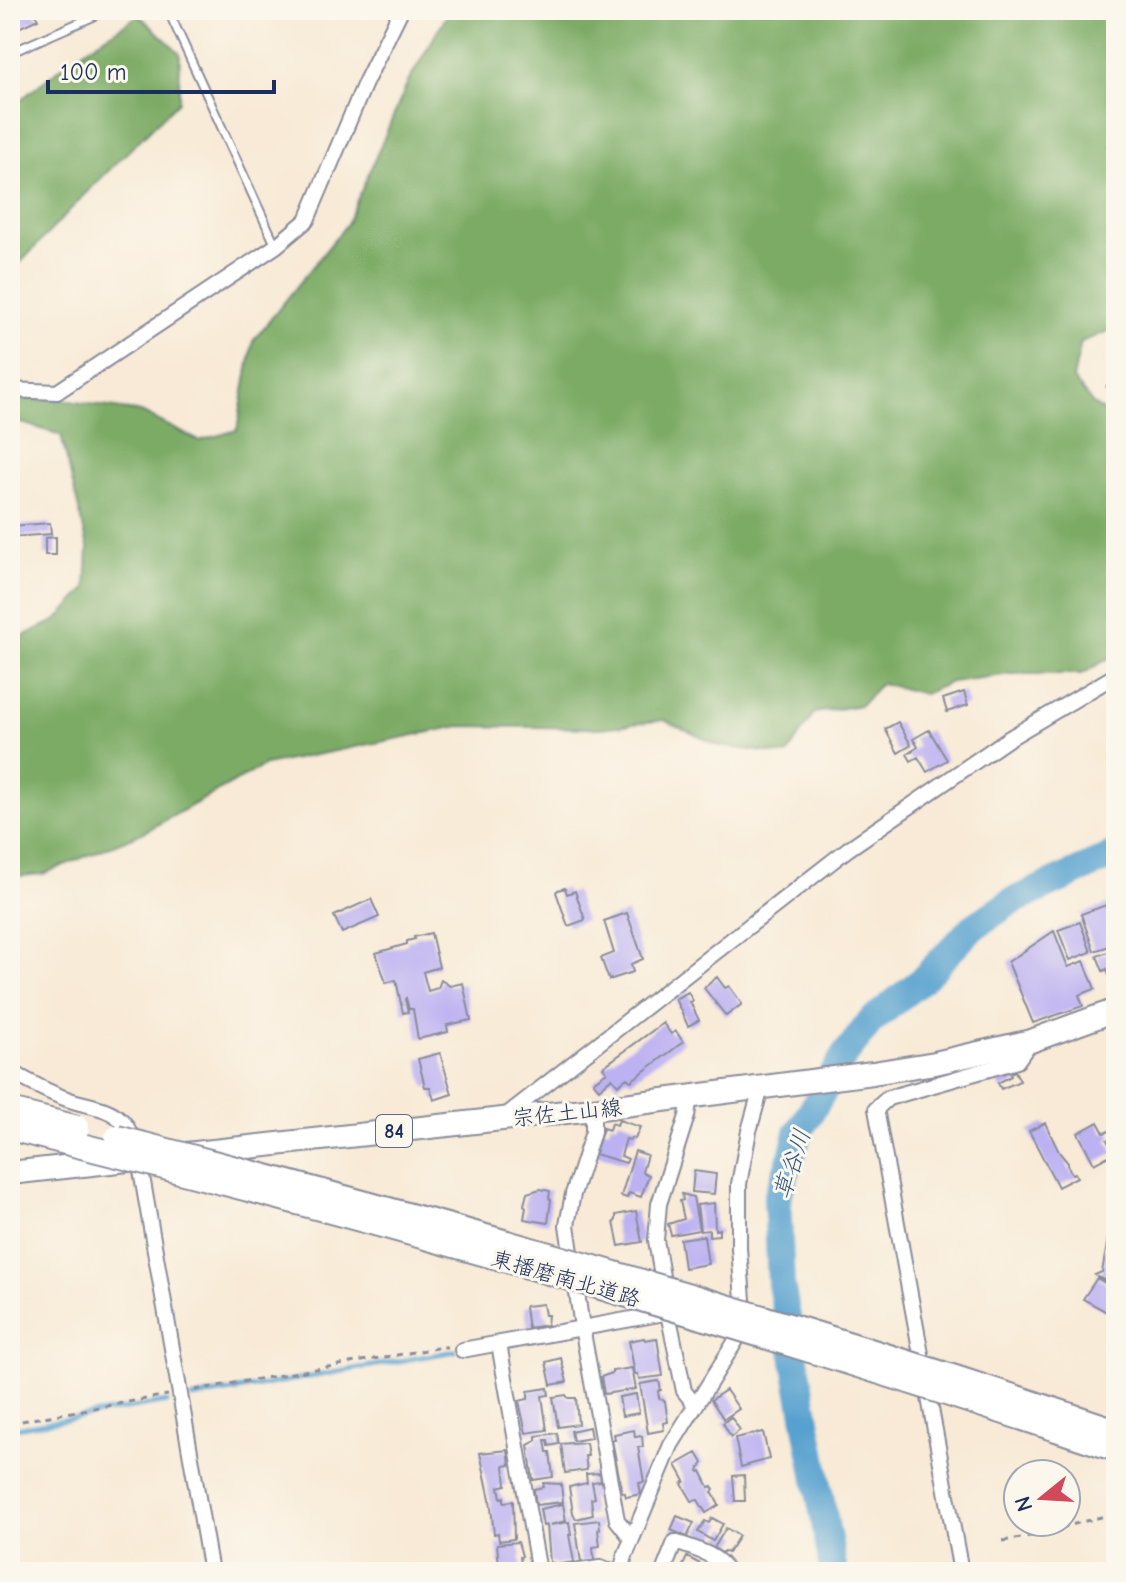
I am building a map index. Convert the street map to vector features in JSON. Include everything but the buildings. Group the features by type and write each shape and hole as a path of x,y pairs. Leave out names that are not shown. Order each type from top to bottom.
{"highway":[{"name":"東播磨南北道路","path":"10,1111 265,1176 577,1262 874,1352 1116,1431"},
{"name":"東播磨南北道路","path":"10,1128 584,1282 1116,1449"}],"main road":[{"name":"宗佐土山線","path":"10,1173 593,1109 873,1073 935,1063 1031,1041 1116,1010"}],"street":[{"path":"10,390 57,392 276,246 307,220 365,83 401,10"},
{"path":"501,1119 848,849 1008,739 1116,675"},
{"path":"961,1572 876,1109 888,1098 1017,1061 1031,1041"},
{"path":"10,1071 42,1090 105,1109 122,1120 130,1135 139,1159 211,1572"},
{"path":"621,1572 671,1445 745,1326 739,1248 739,1184 749,1131 769,1087"},
{"path":"690,1097 687,1116 659,1204 656,1240 684,1391 695,1405"},
{"path":"593,1109 593,1132 573,1194 567,1225 617,1520 632,1539"},
{"path":"462,1350 743,1299"},
{"path":"499,1344 539,1572"},
{"path":"663,1572 675,1542 706,1553 723,1563 728,1572"},
{"path":"574,1572 600,1568 613,1572"}],"lane":[{"path":"10,53 108,10"},
{"path":"168,10 276,246"}],"path":[{"path":"1116,363 1107,387 1116,395"},
{"path":"10,1423 443,1347 462,1350"},
{"path":"1003,1541 1116,1513"}],"green space":[{"path":"450,10 1116,10 1116,328 1081,342 1073,379 1093,404 1116,420 1116,654 1082,674 1011,674 951,682 924,694 881,683 861,705 814,713 787,755 720,746 664,720 601,728 460,726 265,765 142,833 43,874 10,877 10,642 57,620 86,589 88,547 61,435 22,423 10,425 10,399 63,400 141,412 199,441 237,430 253,341 347,224 408,82"},
{"path":"139,15 180,53 179,101 10,274 10,108 81,52"}],"waterway":[{"name":"草谷川","path":"834,1572 781,1284 777,1198 798,1133 845,1055 870,1022 923,979 972,928 1009,903 1116,854"},
{"path":"193,1398 455,1351"},
{"path":"10,1429 167,1402"}]}
